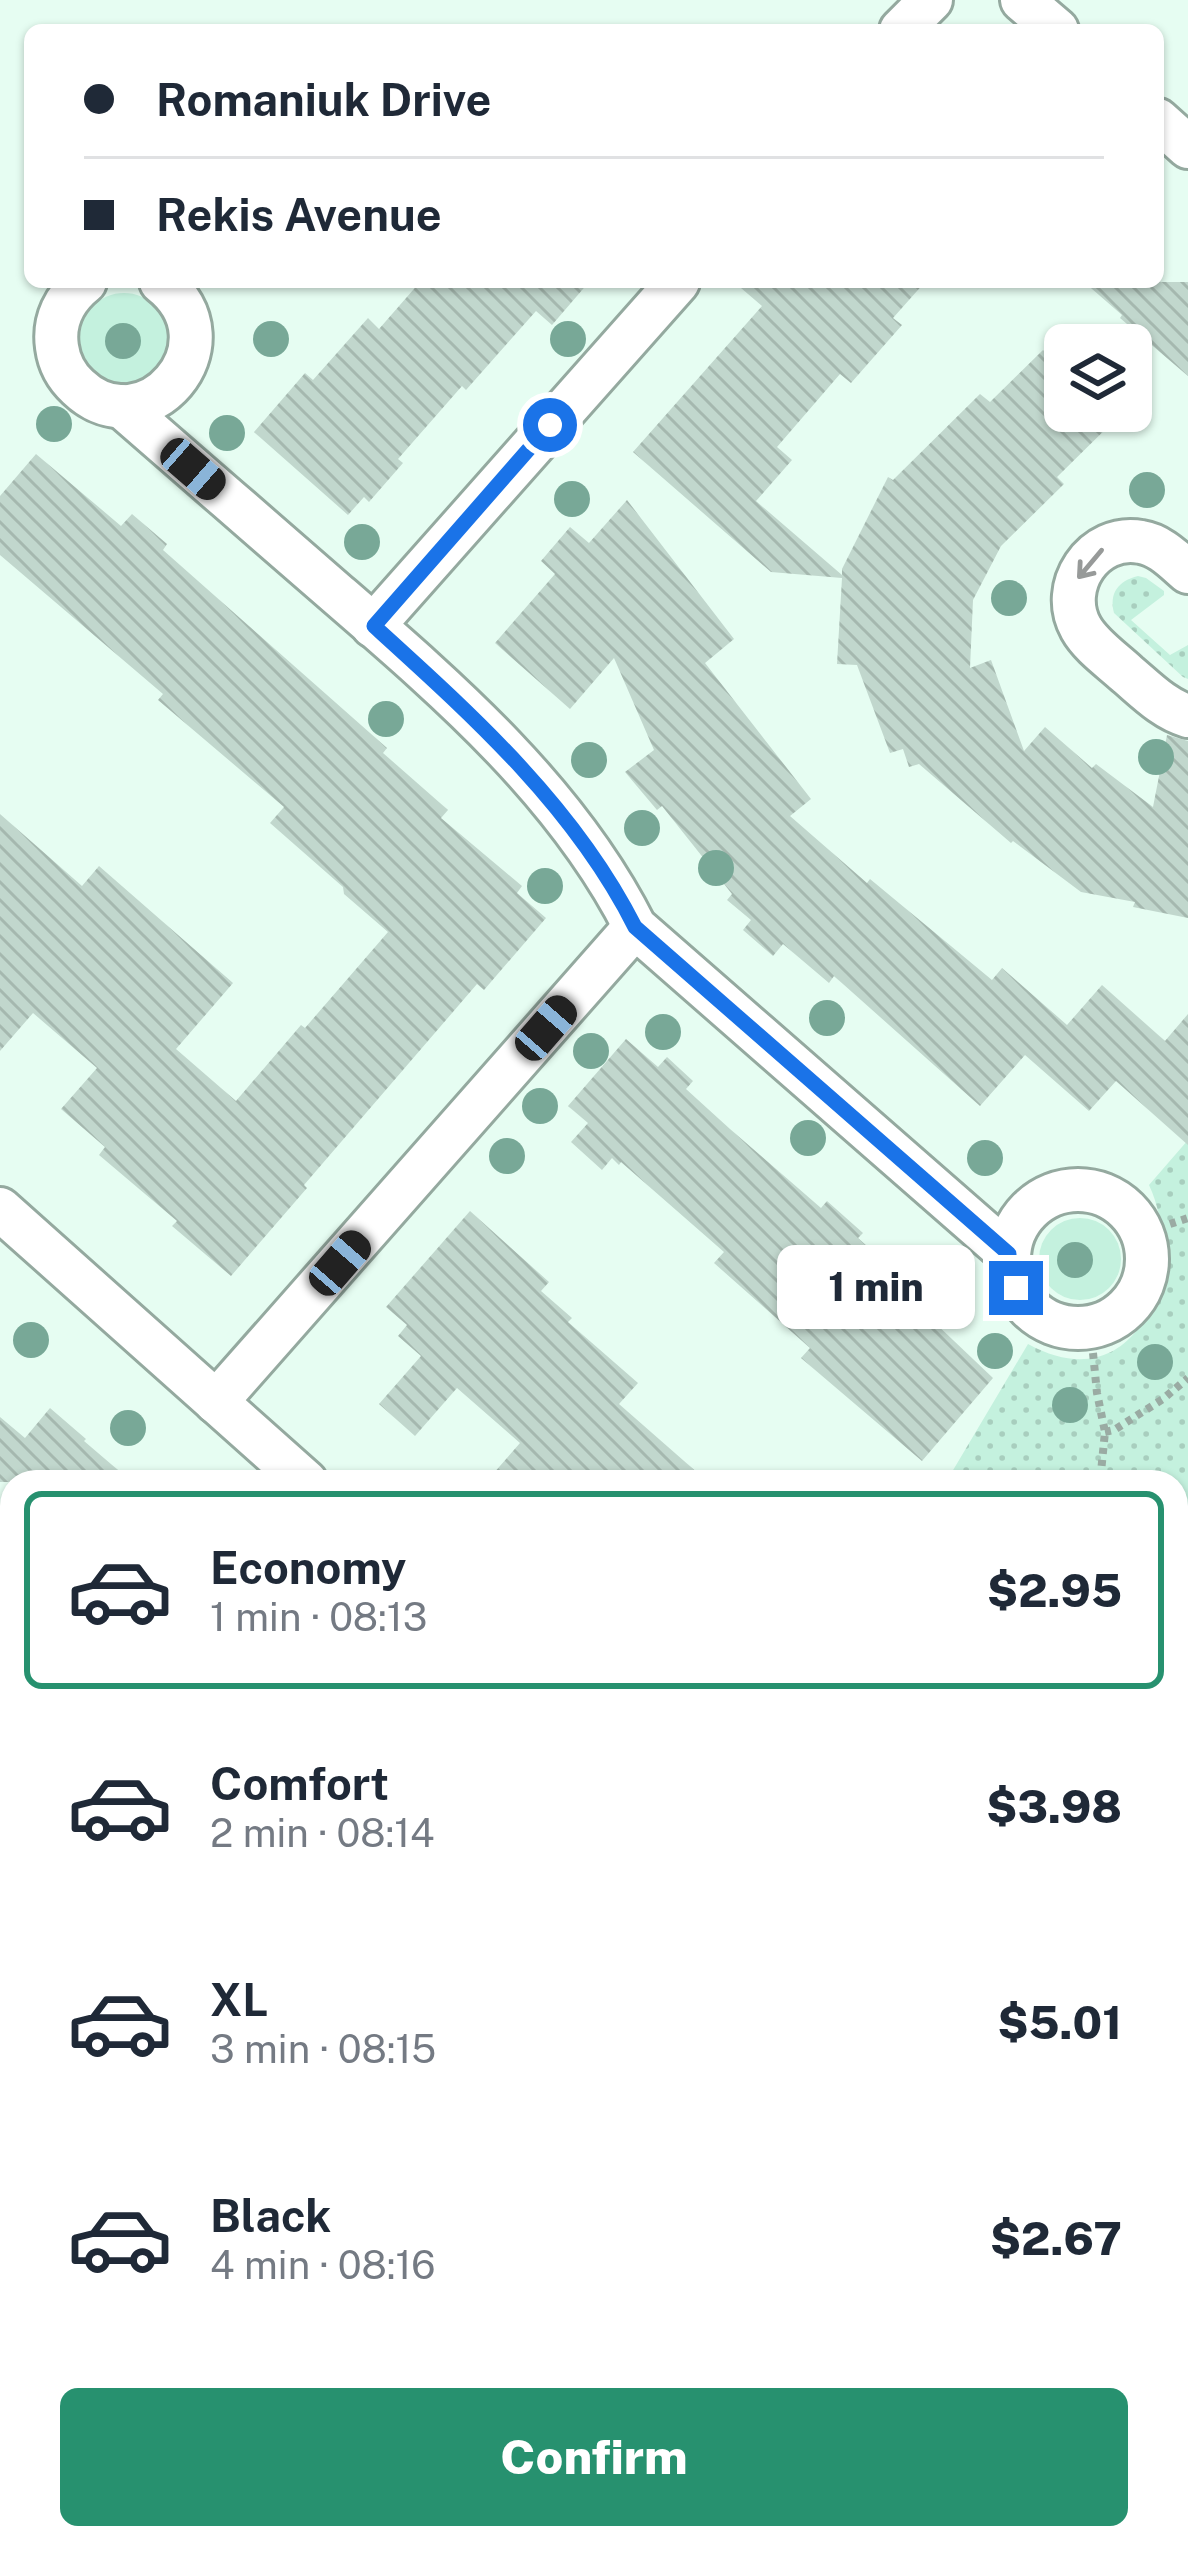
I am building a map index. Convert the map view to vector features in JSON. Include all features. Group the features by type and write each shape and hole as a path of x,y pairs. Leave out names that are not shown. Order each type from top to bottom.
{"street":[{"path":"907,24 931,0"},
{"path":"1022,0 1050,24"},
{"path":"1164,125 1188,147"},
{"path":"79,288 68,298 59,319 56,341 61,363 73,382 90,397 121,406 471,715 533,780 606,876 635,927 1009,1254"},
{"path":"121,406 166,391 189,357 187,313 167,288"},
{"path":"374,626 672,288"},
{"path":"1188,572 1151,545 1122,542 1088,560 1072,596 1079,626 1092,643 1164,706 1188,716"},
{"path":"216,1402 635,927"},
{"path":"0,1209 292,1470"}],"path":[{"path":"1170,1224 1188,1218"},
{"path":"1093,1353 1105,1432 1101,1470"},
{"path":"1105,1432 1163,1399 1188,1378"}],"green space":[{"path":"124,293 141,296 156,306 166,321 166,355 156,370 141,380 124,383 107,380 92,370 82,355 79,338 82,321 92,306 107,296"},
{"path":"1138,576 1164,595 1131,620 1170,655 1188,645 1188,679 1114,613 1117,589"},
{"path":"1188,1140 1188,1470 953,1470 1028,1344 1067,1358 1099,1357 1125,1342 1145,1318 1157,1288 1162,1253 1160,1218 1149,1185"},
{"path":"1080,1218 1109,1230 1121,1259 1109,1288 1080,1300 1051,1288 1039,1259 1051,1230"}],"building":[{"path":"1164,282 1188,282 1188,376 1152,345 1152,324 1127,324 1091,288 1164,288"},
{"path":"415,288 584,288 552,325 536,311 398,459 403,463 369,502 364,497 348,515 254,432 305,373 313,380 368,318 379,329"},
{"path":"741,288 920,288 893,318 902,325 851,383 840,374 777,447 792,460 756,501 842,575 888,477 893,480 980,394 990,402 1043,350 1044,432 1103,432 1057,477 1064,484 1001,546 973,600 970,668 991,660 1024,751 1045,727 1092,768 1096,764 1153,807 1167,735 1188,741 1188,918 1081,892 1011,843 919,764 909,767 903,749 890,753 857,665 837,664 842,578 771,572 633,452 762,306"},
{"path":"36,454 121,526 132,514 167,544 163,550 387,748 383,753 448,810 441,818 522,886 517,893 546,918 484,990 477,984 231,1276 172,1226 177,1221 99,1155 105,1147 61,1109 97,1068 33,1013 0,1051 0,814 82,886 99,866 233,983 176,1049 236,1101 388,932 270,823 284,807 158,700 163,694 0,555 0,496"},
{"path":"627,500 734,639 705,663 811,799 790,816 992,980 1002,968 1067,1025 1102,985 1165,1041 1188,1014 1188,1145 1116,1081 1089,1111 1025,1055 980,1106 834,976 829,983 783,944 773,956 743,930 751,920 727,900 732,894 662,806 657,810 625,772 654,750 614,658 570,709 495,643 555,574 541,561 570,527 589,543"},
{"path":"626,1039 658,1067 667,1057 693,1081 686,1089 730,1129 821,1208 827,1201 863,1233 858,1238 940,1312 933,1321 993,1378 922,1461 801,1358 810,1348 714,1263 724,1252 621,1162 612,1158 602,1170 571,1142 588,1123 568,1106"},
{"path":"470,1211 549,1282 541,1291 572,1318 568,1322 638,1383 619,1404 694,1470 496,1470 520,1443 457,1388 415,1436 379,1404 421,1356 398,1336 407,1325 386,1307"},
{"path":"50,1408 118,1470 0,1470 0,1417 25,1438"}],"route":[{"path":"550,425 374,626 533,780 606,876 635,927 1009,1254 1016,1288"}]}
